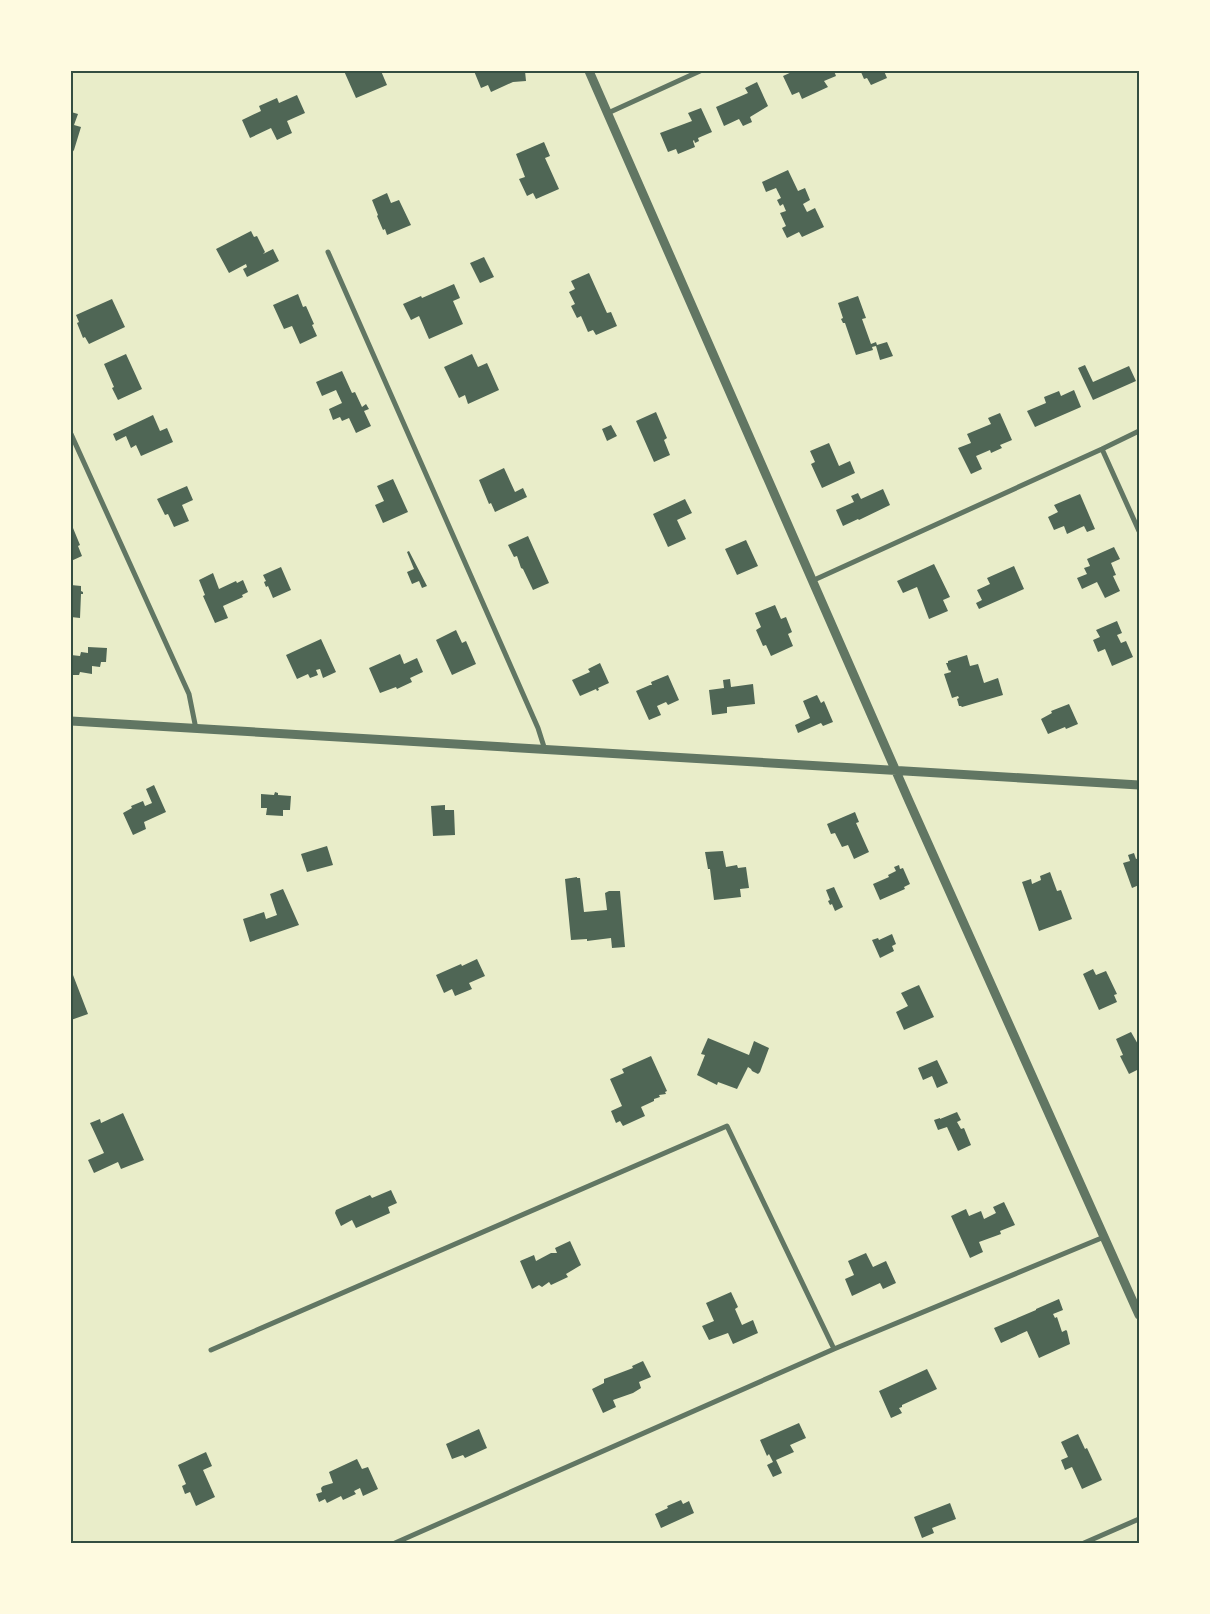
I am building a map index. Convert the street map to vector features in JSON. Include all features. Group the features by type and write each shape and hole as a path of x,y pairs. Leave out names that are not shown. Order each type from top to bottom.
{"street":[{"path":"589,71 1139,1315"},
{"path":"608,112 700,71"},
{"path":"328,252 534,719 545,750"},
{"path":"814,580 1139,431"},
{"path":"71,434 189,694 196,729"},
{"path":"1102,449 1139,531"},
{"path":"71,721 1139,786"},
{"path":"211,1350 727,1126 834,1349"},
{"path":"395,1543 834,1349 1104,1237"},
{"path":"1084,1543 1139,1519"}],"building":[{"path":"344,71 381,71 387,85 356,98"},
{"path":"474,71 525,71 526,81 513,82 491,92 488,85 481,88"},
{"path":"794,71 834,71 836,76 824,81 828,87 802,99 799,92 792,95 783,76"},
{"path":"884,71 887,78 871,85 867,78 864,79 861,72"},
{"path":"757,82 768,106 750,117 752,122 743,126 739,119 724,126 716,107 748,93 745,88"},
{"path":"297,95 305,113 287,121 292,133 277,140 271,128 250,138 242,120 261,111 259,106 277,98 279,103"},
{"path":"701,108 712,132 698,138 699,141 695,143 694,140 695,147 678,154 676,149 668,152 660,133 692,121 688,113"},
{"path":"71,112 78,114 74,125 81,127 71,154"},
{"path":"544,142 550,156 545,158 559,189 536,199 533,193 527,196 519,179 525,177 516,154"},
{"path":"788,170 798,191 805,188 810,200 803,204 807,212 815,208 824,227 802,237 799,232 787,238 782,228 786,226 780,213 786,211 783,204 780,206 777,200 781,198 776,188 766,192 762,182"},
{"path":"387,193 391,203 399,200 411,225 387,235 377,216 372,200"},
{"path":"251,231 254,237 257,236 265,252 263,254 273,249 279,261 247,277 243,269 247,267 246,264 229,273 216,249"},
{"path":"484,257 494,277 480,283 470,263"},
{"path":"589,273 607,313 611,312 617,326 596,335 593,330 588,332 581,316 577,318 571,306 575,304 569,292 575,289 571,281"},
{"path":"454,284 460,298 453,301 463,324 429,339 419,316 411,320 403,304"},
{"path":"298,294 303,307 306,306 317,336 300,344 292,326 284,329 273,305"},
{"path":"858,296 866,318 862,319 871,344 876,342 877,345 887,342 893,356 880,360 876,346 872,347 873,350 856,355 845,323 841,319 843,318 838,303"},
{"path":"112,299 125,327 89,344 85,337 83,338 76,315"},
{"path":"126,354 142,389 118,400 104,364"},
{"path":"472,354 478,367 487,363 499,390 468,404 465,395 459,398 444,367"},
{"path":"1085,365 1093,382 1129,366 1136,381 1093,400 1078,368"},
{"path":"342,371 352,393 355,392 362,407 366,404 369,409 364,411 371,426 356,433 349,418 342,421 340,417 333,420 329,409 342,403 336,390 322,396 316,382"},
{"path":"1074,390 1081,407 1035,427 1027,411 1046,403 1044,397 1059,391 1061,396"},
{"path":"656,412 667,438 664,440 670,455 654,462 636,421"},
{"path":"1000,413 1012,440 1000,445 1002,448 991,453 990,450 976,456 982,469 971,474 958,448 971,443 967,434 991,424 988,418"},
{"path":"153,415 160,431 167,428 173,442 141,456 136,445 131,448 126,436 116,441 113,434"},
{"path":"611,425 617,436 607,441 602,429"},
{"path":"829,443 839,466 850,461 855,473 822,488 811,464 815,462 810,451"},
{"path":"504,468 515,492 523,488 527,497 495,512 491,503 489,504 479,480"},
{"path":"393,479 408,512 383,523 375,505 384,501 377,486"},
{"path":"187,486 193,500 182,505 189,521 174,527 168,514 165,515 157,499"},
{"path":"883,489 890,505 843,526 836,510 854,502 851,496 858,493 861,499"},
{"path":"1080,494 1095,529 1087,532 1084,526 1067,534 1064,526 1054,530 1048,517 1058,512 1054,505"},
{"path":"685,499 692,513 677,520 686,539 668,547 653,514"},
{"path":"73,528 82,556 71,561 71,529"},
{"path":"528,536 549,583 533,590 517,556 514,557 508,545"},
{"path":"746,540 758,566 737,575 725,549"},
{"path":"1114,547 1120,559 1111,563 1116,575 1113,576 1120,591 1105,598 1097,582 1082,589 1077,578 1087,574 1084,568 1090,566 1087,559"},
{"path":"409,551 427,586 422,588 419,581 412,584 407,572 414,569 407,552"},
{"path":"934,564 950,597 943,600 948,611 929,619 917,587 903,593 897,581"},
{"path":"1014,566 1024,589 979,609 976,603 982,600 977,590 990,584 987,578"},
{"path":"281,567 291,590 273,598 268,586 266,587 263,575"},
{"path":"213,573 219,589 236,581 237,583 243,580 248,592 242,595 243,597 223,606 228,618 215,623 203,596 205,595 199,580"},
{"path":"71,585 81,586 81,591 83,592 81,594 80,618 71,617"},
{"path":"775,605 781,619 786,617 792,632 788,634 793,646 771,656 766,645 763,646 756,630 761,627 755,613"},
{"path":"1117,621 1122,633 1117,635 1121,643 1126,641 1133,657 1112,666 1105,649 1098,652 1093,640 1100,637 1096,630"},
{"path":"456,630 462,643 466,641 476,664 452,675 436,640"},
{"path":"321,639 336,672 323,678 320,669 316,670 318,675 310,678 308,674 297,679 286,655"},
{"path":"88,647 107,648 106,662 101,662 100,667 92,666 92,674 80,672 79,675 73,675 73,671 71,671 71,655 80,656 81,652 88,653"},
{"path":"400,654 404,664 417,658 423,672 410,678 412,682 397,689 396,687 380,693 369,668"},
{"path":"967,655 970,666 978,664 984,683 998,678 1003,695 962,707 959,706 957,699 959,698 958,696 952,698 944,674 951,672 946,663 948,661"},
{"path":"600,663 609,683 598,688 599,690 597,691 596,689 580,696 572,680 590,672 588,669"},
{"path":"668,675 679,700 668,705 666,702 657,706 661,715 649,720 636,691 652,685 651,682"},
{"path":"730,679 731,687 753,684 755,704 727,707 727,713 712,715 709,690 724,688 723,680"},
{"path":"817,695 821,703 824,701 833,722 823,726 821,723 798,733 795,725 810,718 803,701"},
{"path":"1069,704 1078,724 1048,734 1041,719 1052,713 1051,711"},
{"path":"154,785 166,812 144,822 146,829 133,835 123,813 132,808 131,806 143,801 145,806 152,803 146,789"},
{"path":"275,792 278,795 291,796 290,810 283,810 283,816 266,815 267,808 261,808 261,794 274,795"},
{"path":"445,805 445,810 454,810 455,835 433,836 431,806"},
{"path":"855,812 859,822 856,823 869,852 854,859 848,845 842,847 835,833 831,834 827,824"},
{"path":"327,846 333,865 307,872 301,854"},
{"path":"723,851 726,867 737,865 738,868 746,867 749,888 740,889 741,897 714,900 710,869 708,869 705,852"},
{"path":"1134,853 1136,859 1139,858 1139,885 1132,888 1123,863 1130,861 1128,855"},
{"path":"899,865 900,869 903,868 910,884 904,887 905,889 880,900 873,884 889,877 888,875 896,871 894,867"},
{"path":"1050,872 1057,891 1061,890 1072,919 1039,931 1022,882 1031,879 1032,884 1041,880 1040,876"},
{"path":"580,878 584,912 607,910 605,893 620,891 625,947 612,948 611,938 587,941 587,939 571,940 565,879"},
{"path":"834,887 843,907 835,911 832,904 830,905 828,901 830,900 826,890"},
{"path":"283,889 299,925 250,942 243,919 264,912 266,919 277,915 270,894"},
{"path":"892,934 896,944 892,946 894,951 880,958 872,940 878,938 879,940"},
{"path":"477,959 485,976 469,983 472,989 455,996 452,989 444,993 436,975"},
{"path":"1093,969 1096,975 1106,971 1117,994 1114,995 1117,1002 1099,1010 1083,974"},
{"path":"73,975 88,1014 71,1020 71,976"},
{"path":"919,985 934,1017 904,1030 896,1012 908,1006 901,993"},
{"path":"1131,1032 1139,1046 1139,1069 1129,1074 1120,1056 1123,1055 1116,1039"},
{"path":"708,1038 749,1055 754,1041 769,1048 760,1072 758,1074 748,1067 737,1089 718,1082 717,1085 697,1075 705,1055 701,1054"},
{"path":"651,1056 667,1091 665,1092 666,1094 659,1095 660,1097 654,1099 654,1101 641,1107 645,1116 623,1126 620,1121 616,1123 611,1111 622,1106 610,1079 624,1073 622,1069"},
{"path":"937,1060 948,1083 937,1088 932,1076 923,1080 918,1068"},
{"path":"957,1112 961,1120 957,1122 961,1129 964,1128 971,1145 958,1151 947,1127 938,1130 934,1120"},
{"path":"123,1113 144,1160 121,1169 118,1162 94,1173 88,1160 104,1153 90,1123 100,1119 101,1123"},
{"path":"391,1190 397,1203 388,1207 390,1213 356,1228 352,1220 341,1226 335,1213 336,1210 370,1195 372,1198"},
{"path":"1004,1202 1015,1225 1000,1231 1001,1234 979,1242 983,1252 970,1258 951,1216 966,1209 969,1216 981,1211 984,1219 996,1213 993,1207"},
{"path":"570,1241 581,1265 566,1274 568,1277 551,1285 549,1282 542,1287 539,1285 532,1289 520,1261 534,1255 536,1261 551,1253 557,1253 555,1248"},
{"path":"866,1253 873,1267 886,1261 896,1283 883,1289 880,1283 852,1296 845,1279 854,1275 848,1261"},
{"path":"731,1292 738,1307 735,1309 742,1325 753,1320 758,1333 733,1344 728,1333 709,1340 702,1326 714,1321 706,1303"},
{"path":"1059,1299 1063,1310 1053,1314 1055,1318 1057,1317 1062,1332 1067,1331 1070,1344 1039,1358 1027,1331 1001,1343 994,1328"},
{"path":"643,1361 651,1377 639,1382 641,1388 633,1393 613,1400 616,1407 603,1413 592,1389 604,1383 604,1379 633,1368 632,1366"},
{"path":"927,1369 937,1389 902,1405 899,1408 902,1413 891,1418 879,1391"},
{"path":"799,1423 806,1438 790,1445 794,1452 776,1460 782,1473 773,1477 767,1465 773,1462 769,1454 767,1456 760,1440"},
{"path":"479,1429 487,1448 465,1458 463,1455 452,1459 446,1444"},
{"path":"1078,1434 1085,1449 1087,1448 1102,1480 1082,1489 1072,1467 1065,1470 1061,1460 1068,1457 1061,1442"},
{"path":"206,1452 212,1466 203,1470 215,1497 196,1506 190,1492 185,1494 182,1486 186,1484 178,1465"},
{"path":"357,1459 362,1469 368,1467 378,1489 363,1496 360,1488 354,1491 356,1494 343,1500 341,1496 327,1503 325,1499 319,1502 316,1494 322,1492 321,1488 323,1486 333,1483 329,1472"},
{"path":"681,1500 683,1504 689,1501 694,1513 661,1528 655,1514"},
{"path":"950,1503 956,1519 932,1528 934,1533 922,1538 914,1517"}]}
